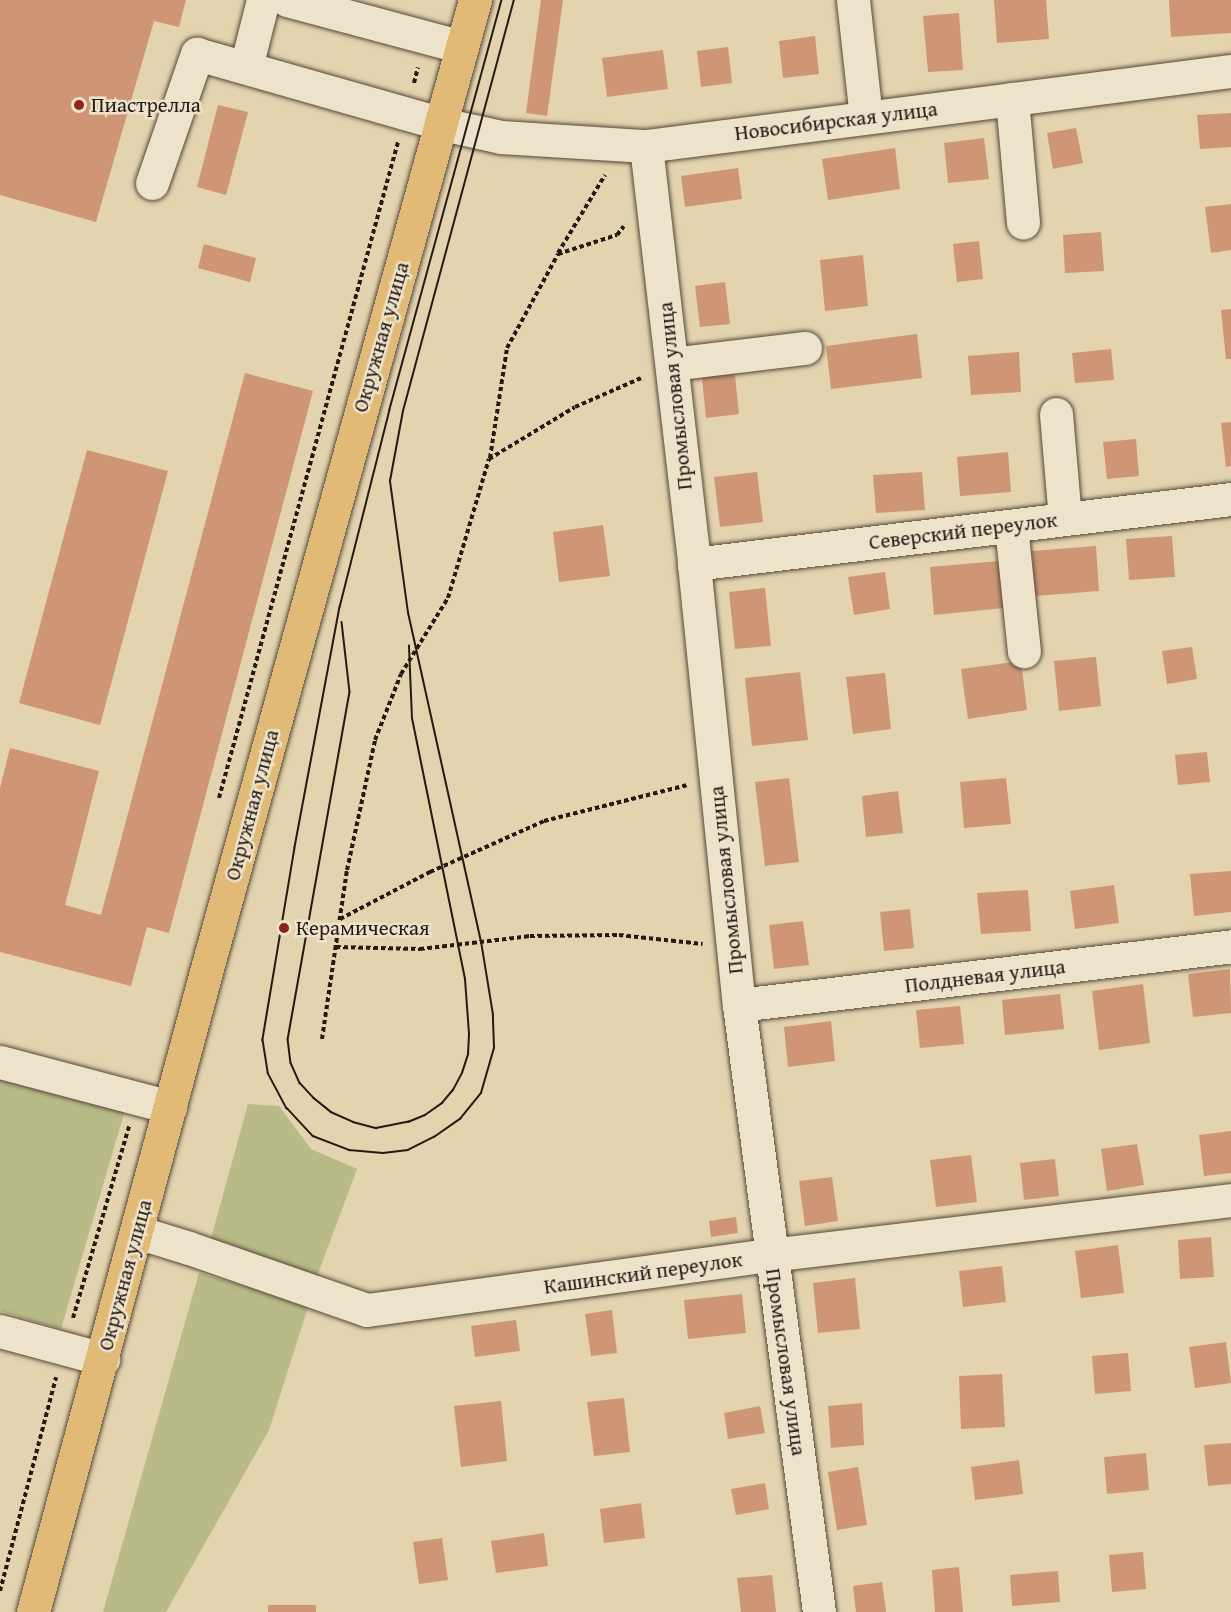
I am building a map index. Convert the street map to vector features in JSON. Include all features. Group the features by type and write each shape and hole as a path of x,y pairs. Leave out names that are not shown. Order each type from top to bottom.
{"main road":[{"name":"Окружная улица","path":"33,1612 475,0"}],"street":[{"path":"246,67 263,0"},
{"path":"287,0 367,10 427,38 462,47"},
{"path":"853,0 866,117"},
{"name":"Новосибирская улица","path":"152,183 196,54 442,124 501,137 646,146 1231,71"},
{"path":"1012,99 1023,223"},
{"name":"Промысловая улица","path":"646,146 694,564 733,947 771,1256 819,1612"},
{"path":"672,364 805,348"},
{"path":"1056,414 1065,518"},
{"name":"Северский переулок","path":"694,564 1231,498"},
{"path":"1011,526 1024,651"},
{"name":"Полдневая улица","path":"740,1005 1231,946"},
{"path":"0,1062 170,1107"},
{"name":"Кашинский переулок","path":"137,1232 367,1310 771,1256 1231,1200"},
{"path":"0,1331 103,1359"}],"path":[{"path":"218,801 427,38"},
{"path":"322,1040 347,870 375,740 401,674 448,598 489,459 507,348 607,170"},
{"path":"558,254 617,236 651,188"},
{"path":"489,459 574,407 672,364"},
{"path":"339,919 430,872 544,821 716,777"},
{"path":"336,947 420,949 530,936 619,935 733,947"},
{"path":"0,1591 64,1349 136,1099"}],"green space":[{"path":"0,1076 125,1110 61,1329 0,1311"},
{"path":"248,1104 279,1106 311,1149 357,1169 315,1282 207,1253"},
{"path":"199,1273 309,1304 269,1430 166,1612 103,1612"}],"building":[{"path":"0,0 186,0 179,27 154,21 96,222 0,195"},
{"path":"541,0 563,0 547,116 526,113"},
{"path":"994,0 1046,0 1049,39 997,43"},
{"path":"1169,0 1231,0 1231,33 1171,37"},
{"path":"959,13 963,70 928,72 923,16"},
{"path":"815,36 819,74 783,78 779,41"},
{"path":"728,47 732,83 701,87 697,51"},
{"path":"663,50 668,89 607,97 602,58"},
{"path":"218,105 248,112 226,195 197,187"},
{"path":"1231,113 1231,147 1200,149 1197,115"},
{"path":"1076,128 1083,163 1053,169 1047,133"},
{"path":"984,138 989,179 948,183 944,143"},
{"path":"895,148 900,189 828,200 822,159"},
{"path":"738,168 742,199 685,207 681,176"},
{"path":"1231,204 1231,250 1211,253 1205,207"},
{"path":"1101,232 1104,271 1065,273 1063,235"},
{"path":"979,241 983,279 957,282 953,244"},
{"path":"204,244 256,258 250,282 198,268"},
{"path":"863,255 868,306 825,311 820,260"},
{"path":"725,282 730,324 700,327 695,286"},
{"path":"1231,309 1231,359 1226,359 1221,310"},
{"path":"917,334 922,378 831,389 826,346"},
{"path":"1111,349 1114,380 1075,383 1072,353"},
{"path":"1019,352 1021,392 971,395 968,356"},
{"path":"734,365 739,414 706,418 701,369"},
{"path":"245,373 313,391 169,933 147,927 131,986 0,952 0,788 10,748 99,771 65,905 101,915"},
{"path":"1231,422 1231,466 1226,467 1221,423"},
{"path":"1136,439 1139,476 1107,479 1103,442"},
{"path":"87,450 168,471 100,725 19,703"},
{"path":"1008,452 1011,492 960,496 957,457"},
{"path":"757,472 763,522 720,527 714,477"},
{"path":"922,472 925,510 876,513 873,475"},
{"path":"603,525 610,576 559,582 553,532"},
{"path":"1172,536 1175,577 1129,580 1126,539"},
{"path":"1096,546 1099,591 1035,596 1032,551"},
{"path":"999,561 1004,608 934,615 930,567"},
{"path":"885,572 890,609 854,615 848,577"},
{"path":"765,588 771,646 735,649 729,592"},
{"path":"1192,647 1197,679 1167,684 1162,651"},
{"path":"1096,657 1101,706 1059,711 1054,661"},
{"path":"1021,661 1027,710 968,719 961,669"},
{"path":"800,672 808,740 752,746 745,678"},
{"path":"885,673 891,729 853,734 846,677"},
{"path":"1207,752 1210,782 1178,785 1175,755"},
{"path":"789,778 799,862 765,866 755,782"},
{"path":"1006,778 1011,824 964,828 960,782"},
{"path":"898,791 903,833 866,837 862,796"},
{"path":"1231,871 1231,912 1194,916 1190,874"},
{"path":"1114,885 1119,923 1075,929 1070,891"},
{"path":"1028,890 1031,931 981,934 977,893"},
{"path":"910,909 914,948 884,951 880,912"},
{"path":"803,921 809,965 774,969 769,925"},
{"path":"1230,969 1231,1013 1193,1017 1188,974"},
{"path":"1143,984 1150,1043 1099,1050 1092,991"},
{"path":"1060,994 1064,1029 1005,1035 1002,1000"},
{"path":"960,1006 964,1044 920,1048 916,1010"},
{"path":"831,1021 835,1061 788,1067 784,1027"},
{"path":"1231,1131 1231,1173 1204,1176 1199,1135"},
{"path":"1137,1144 1144,1185 1107,1191 1101,1149"},
{"path":"971,1155 977,1202 936,1207 930,1160"},
{"path":"1055,1159 1059,1196 1024,1200 1020,1163"},
{"path":"832,1177 838,1221 805,1226 799,1181"},
{"path":"736,1217 738,1233 711,1237 709,1221"},
{"path":"1211,1237 1214,1277 1180,1279 1178,1240"},
{"path":"1118,1245 1124,1293 1081,1298 1075,1251"},
{"path":"1002,1266 1006,1302 963,1307 959,1271"},
{"path":"855,1278 860,1329 818,1333 813,1283"},
{"path":"742,1294 746,1333 688,1339 684,1300"},
{"path":"612,1310 617,1353 591,1356 585,1314"},
{"path":"516,1320 520,1351 475,1357 471,1326"},
{"path":"1226,1342 1231,1383 1195,1388 1189,1347"},
{"path":"1128,1353 1131,1391 1095,1394 1092,1356"},
{"path":"1002,1374 1005,1427 961,1429 959,1376"},
{"path":"624,1398 630,1452 594,1456 587,1402"},
{"path":"501,1401 507,1461 461,1467 454,1406"},
{"path":"862,1403 864,1445 831,1448 828,1406"},
{"path":"760,1406 765,1433 728,1439 724,1413"},
{"path":"1231,1443 1231,1484 1208,1486 1204,1445"},
{"path":"1146,1453 1149,1490 1107,1494 1104,1457"},
{"path":"1019,1460 1023,1494 975,1500 971,1467"},
{"path":"858,1467 867,1525 837,1530 828,1472"},
{"path":"765,1483 769,1509 736,1515 731,1489"},
{"path":"641,1503 645,1538 604,1543 600,1509"},
{"path":"544,1533 548,1566 496,1573 491,1541"},
{"path":"442,1538 448,1580 419,1584 413,1542"},
{"path":"1143,1552 1146,1589 1112,1592 1109,1555"},
{"path":"959,1567 963,1612 935,1612 932,1570"},
{"path":"1058,1571 1060,1602 1012,1606 1010,1575"},
{"path":"772,1575 776,1612 741,1612 737,1578"},
{"path":"882,1582 886,1612 856,1612 853,1586"},
{"path":"268,1605 316,1605 316,1612 268,1612"}],"tram line":[{"path":"502,0 390,410 340,607 295,848 263,1040 268,1073 287,1108 313,1136 349,1150 383,1153 408,1150 434,1137 460,1119 481,1093 494,1048 493,1015 481,942 408,613 390,481 403,411 514,0"},
{"path":"342,622 350,692 288,1039 291,1063 300,1083 314,1098 331,1112 353,1122 376,1128 408,1122 425,1115 442,1103 453,1090 468,1054 465,979 412,719 409,646"}],"place":[{"name":"Пиастрелла","path":"79,105"},
{"name":"Керамическая","path":"284,928"}]}
